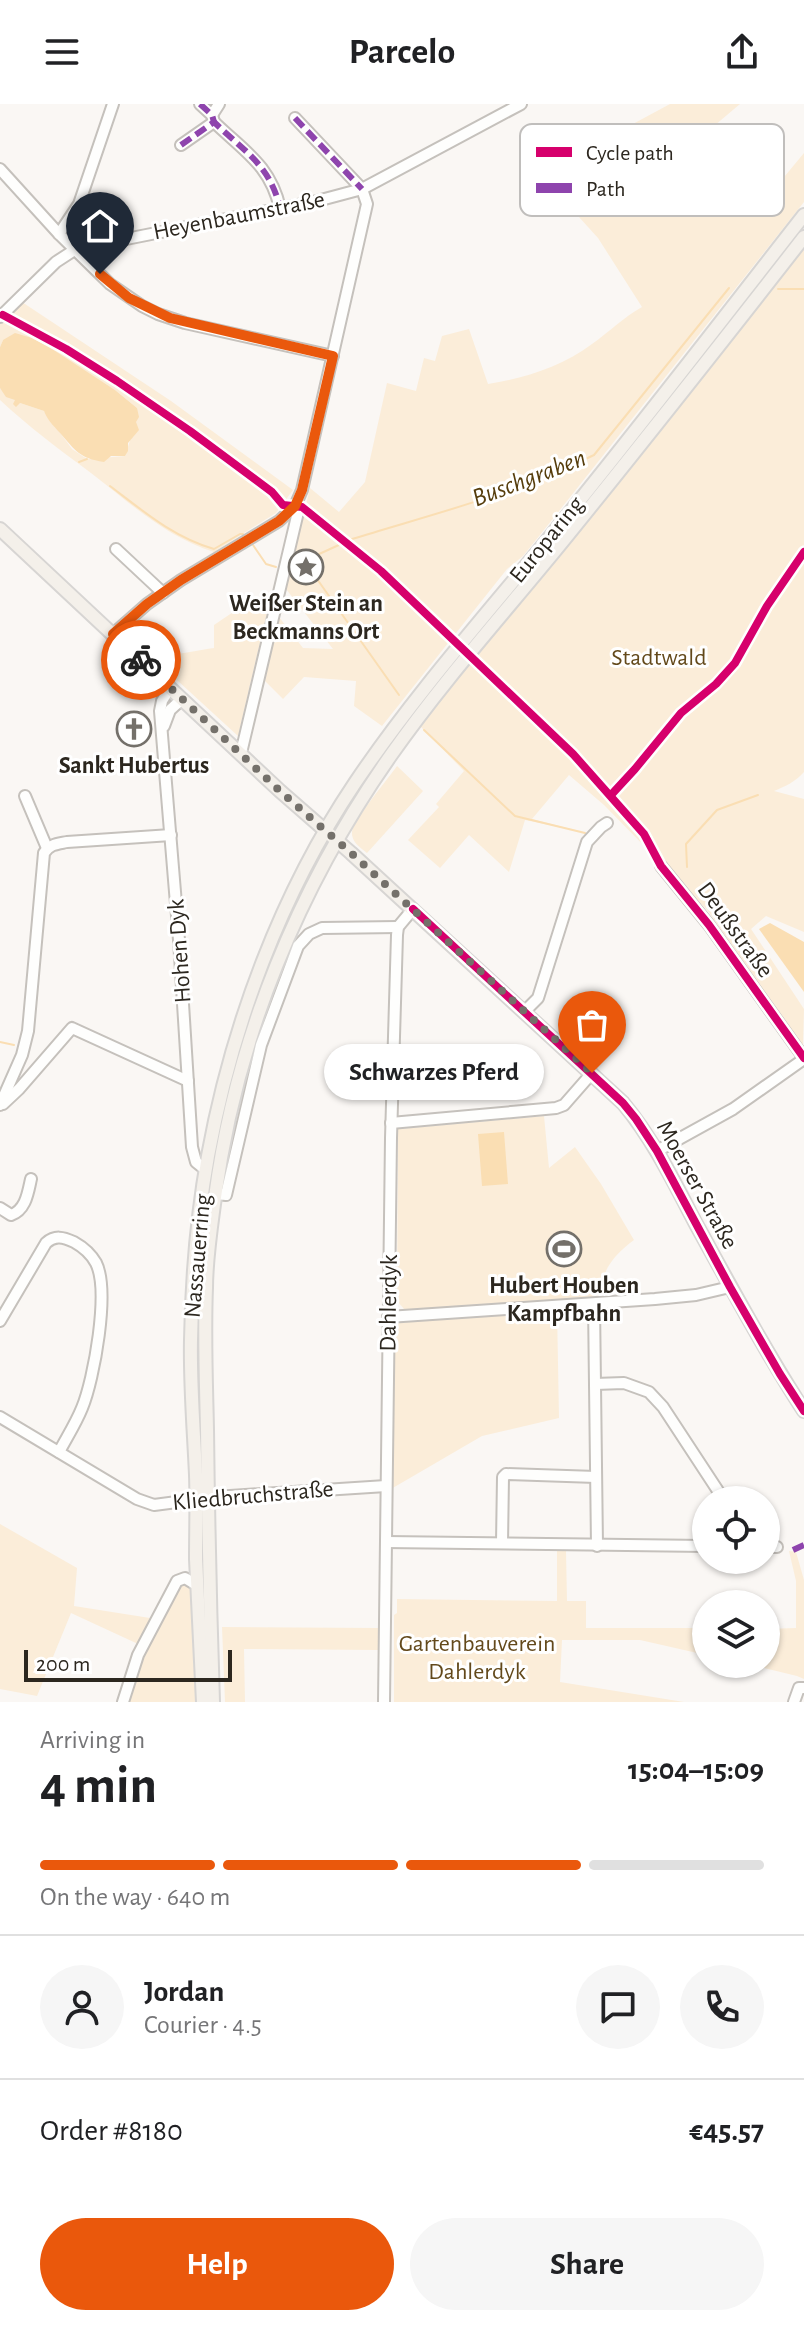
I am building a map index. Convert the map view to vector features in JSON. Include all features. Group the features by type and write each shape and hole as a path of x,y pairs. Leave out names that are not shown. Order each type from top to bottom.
{"main road":[{"name":"Europaring","path":"325,831 407,711 634,433 804,215"},
{"name":"Europaring","path":"337,840 416,720 613,479 804,237"},
{"name":"Moerser Straße","path":"0,529 325,831 592,1073 636,1119 804,1411"},
{"name":"Nassauerring","path":"213,1702 191,1344 197,1233 206,1170 228,1066 264,960 325,831"},
{"name":"Nassauerring","path":"203,1702 198,1586 206,1285 241,1073 276,963 317,874 337,840"}],"street":[{"path":"59,234 79,204 113,104"},
{"path":"200,104 264,168 275,188 280,208"},
{"path":"181,145 213,119 219,104"},
{"name":"Heyenbaumstraße","path":"0,317 56,262 76,249 362,189 521,104"},
{"name":"Heyenbaumstraße","path":"295,118 362,189"},
{"path":"0,169 92,266 118,290 142,306 170,318 333,356"},
{"path":"113,634 163,593 279,521 295,506 302,490 367,211 362,189"},
{"path":"92,266 94,252 102,243"},
{"path":"241,753 298,512 295,506"},
{"path":"116,549 163,593"},
{"name":"Hohen Dyk","path":"170,688 160,711 192,1147 196,1162 206,1170"},
{"path":"163,728 170,710 182,699"},
{"path":"25,796 47,848"},
{"path":"525,1011 538,998 587,842 607,823"},
{"path":"0,1106 22,1055 28,1031 42,864 47,848 67,842 171,835"},
{"name":"Deußstraße","path":"661,866 709,925 804,1058"},
{"path":"398,927 413,909"},
{"name":"Nassauerring","path":"221,1195 261,1045 298,946 309,934 322,928 398,927"},
{"name":"Dahlerdyk","path":"384,1702 391,1123 398,927"},
{"path":"0,1106 19,1089 72,1028 188,1081"},
{"path":"657,1151 733,1109 804,1058"},
{"path":"391,1123 556,1108 564,1105 592,1073"},
{"path":"0,1208 11,1215 17,1213 27,1197 31,1179"},
{"path":"0,1321 46,1243 52,1238 61,1237 76,1243 89,1253 101,1278 101,1309 91,1375 82,1407 59,1452"},
{"path":"388,1317 594,1304 696,1295 730,1287"},
{"path":"594,1304 597,1546"},
{"path":"595,1384 624,1383 649,1392 715,1486"},
{"name":"Kliedbruchstraße","path":"0,1417 137,1499 154,1505 386,1486"},
{"path":"502,1543 503,1477 506,1474 596,1477"},
{"path":"386,1542 692,1546"},
{"path":"123,1702 138,1655 180,1578 198,1586"},
{"path":"794,1702 799,1688 804,1688"}],"green space":[{"path":"670,104 740,104 716,124 633,124"},
{"path":"804,153 804,202 540,535 523,556 507,569 382,726 354,706 356,681 304,677 283,699 265,681 279,617 303,648 333,649 286,589 310,488 339,512 365,482 387,383 416,391 424,358 435,361 442,336 469,329 488,384 529,375 568,359 642,307 598,238 578,216 784,216 784,177"},
{"name":"Stadtwald","path":"804,246 804,772 774,791 804,799 804,932 766,916 751,929 804,1009 803,1046 708,911 604,805 569,775 532,819 583,832 525,820 509,872 469,835 440,868 408,840 439,807 436,804 464,771 419,725"},
{"path":"22,302 171,401 293,490 276,513 214,552 197,546 149,518 22,420 0,400 0,388 20,403 44,411 72,449 87,459 125,456 136,422 137,408 115,390 32,338 3,340 0,347 0,324"},
{"path":"265,598 269,604 238,736 142,648 168,654 214,648 214,625 251,600 254,604"},
{"path":"397,766 423,791 367,853 352,836 354,826"},
{"path":"544,1116 549,1168 575,1147 634,1240 610,1264 600,1297 405,1310 397,1301 398,1129"},
{"path":"557,1309 559,1418 482,1436 391,1489 393,1320"},
{"path":"0,1524 77,1568 74,1606 150,1618 138,1644 71,1613 37,1696 0,1689"},
{"name":"Gartenbauverein Dahlerdyk","path":"557,1549 566,1551 567,1601 586,1601 586,1628 692,1628 692,1652 640,1640 562,1640 560,1682 684,1702 394,1702 394,1615 397,1613 397,1599 557,1601"},
{"path":"789,1551 796,1552 804,1580 804,1679 780,1672 780,1629 796,1628 796,1581"},
{"path":"185,1581 193,1588 196,1702 126,1702 158,1619"},
{"path":"222,1627 378,1628 379,1650 244,1649 245,1702 225,1702"}],"shaded area":[{"path":"15,333 49,347 137,408 139,430 128,443 125,456 111,456 104,462 83,456 44,411 20,403 16,407 13,404 15,400 6,397 0,388 0,347 3,340"},
{"path":"770,923 804,942 804,992 759,929"},
{"path":"504,1132 508,1184 482,1186 478,1134"}],"waterway":[{"name":"Buschgraben","path":"352,539 505,492 594,455 729,288"},
{"name":"Buschgraben","path":"778,289 804,289"},
{"path":"79,462 87,459"},
{"path":"110,486 159,522 199,544 214,549 243,534"},
{"name":"Buschgraben","path":"293,566 341,544"},
{"path":"253,545 266,564 276,567"},
{"name":"Buschgraben","path":"305,562 399,695"},
{"name":"Buschgraben","path":"424,730 515,816 585,833"},
{"path":"687,867 686,844 717,810 758,795"},
{"path":"0,1042 14,1045"}],"marked path":[{"path":"200,104 212,115 214,122"},
{"path":"295,118 362,189"},
{"path":"181,145 214,122 263,170 276,193 280,208"},
{"path":"793,1550 804,1545"}],"cycle path":[{"path":"3,315 117,381 272,492 283,505 302,507 381,571 573,754 644,834 661,866 709,925 804,1058"},
{"path":"611,795 681,713 716,684 735,663 767,606 804,552"},
{"path":"413,909 623,1103 636,1119 804,1411"}],"way so far":[{"path":"141,660 280,791 592,1073"}],"place":[{"name":"Weißer Stein an Beckmanns Ort","path":"306,567"},
{"name":"Sankt Hubertus","path":"134,729"},
{"name":"Schwarzes Pferd","path":"592,1073"},
{"name":"Hubert Houben Kampfbahn","path":"564,1249"}],"route":[{"path":"100,274 129,298 158,314 185,323 333,356 302,490 295,506 279,521 181,580 113,634 141,660"}]}
